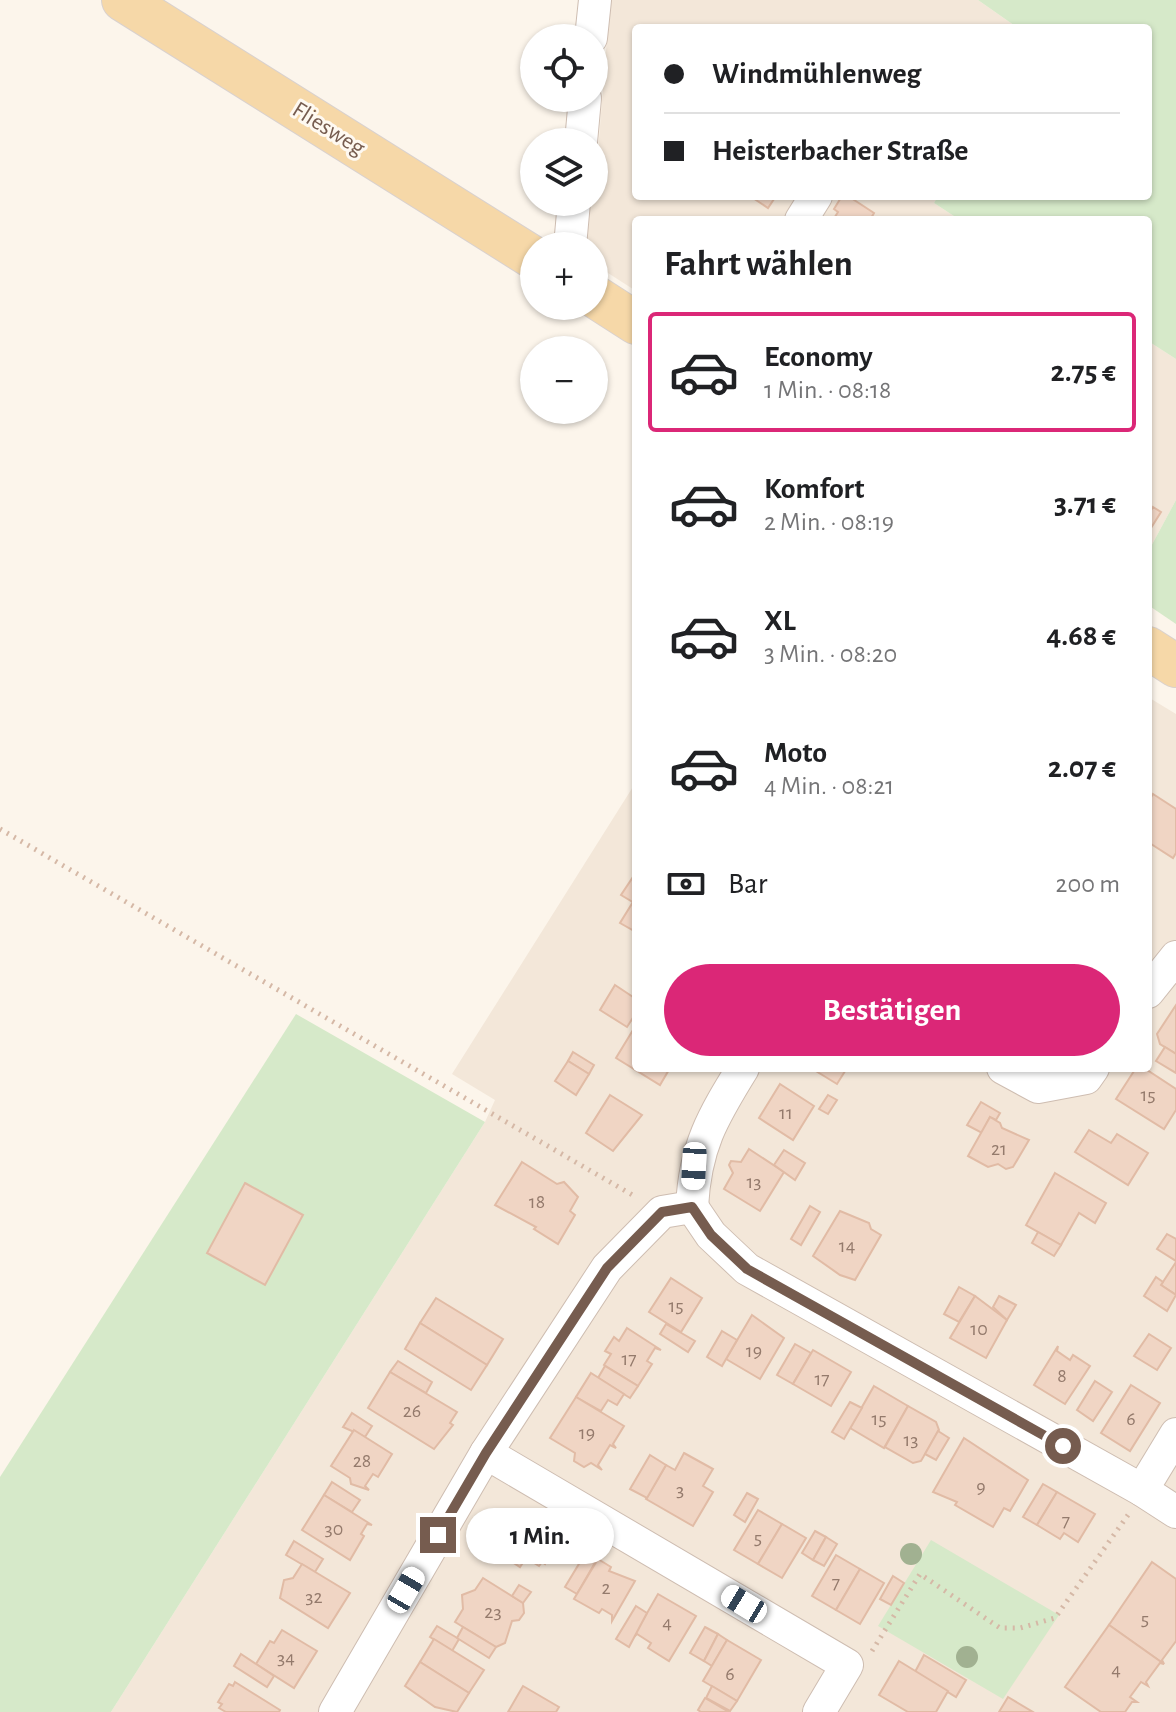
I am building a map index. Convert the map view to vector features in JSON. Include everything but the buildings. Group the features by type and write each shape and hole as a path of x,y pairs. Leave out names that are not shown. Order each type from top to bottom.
{"main road":[{"name":"Fliesweg","path":"123,0 520,249"},
{"path":"608,305 632,320"},
{"path":"1152,651 1176,666"}],"street":[{"path":"592,24 595,0"},
{"path":"1152,987 1176,957"},
{"path":"347,1708 486,1453 607,1268 677,1210 710,1122 741,1072"},
{"path":"1010,1072 1038,1087 1086,1078 1090,1072"},
{"path":"677,1210 711,1235 747,1269 1176,1512"},
{"path":"1142,1490 1176,1434"},
{"path":"486,1453 847,1665 819,1712"}],"path":[{"path":"0,829 677,1210"},
{"path":"847,1665 870,1654 920,1574 1000,1628 1020,1628 1055,1618 1142,1490"}],"shaded area":[{"path":"610,0 978,0 1012,24 632,24 632,200 936,200 934,203 954,216 632,216 632,288 608,273 608,232 588,232 589,216 608,216 608,128 600,128 601,112 608,112"},
{"path":"1152,344 1176,359 1176,500 1152,545"},
{"path":"1152,699 1176,714 1176,1712 111,1712 485,1122 495,1100 452,1074 632,788 632,1072 1152,1072"}],"green space":[{"path":"978,0 1176,0 1176,359 1152,344 1152,216 954,216 934,203 936,200 1152,200 1152,24 1012,24"},
{"path":"1176,500 1176,624 1152,608 1152,545"},
{"path":"296,1014 485,1122 111,1712 0,1712 0,1477"},
{"path":"931,1540 1059,1615 1003,1699 878,1626"}],"route":[{"path":"438,1535 486,1453 607,1268 662,1212 692,1207 711,1235 747,1269 1063,1446"}]}
